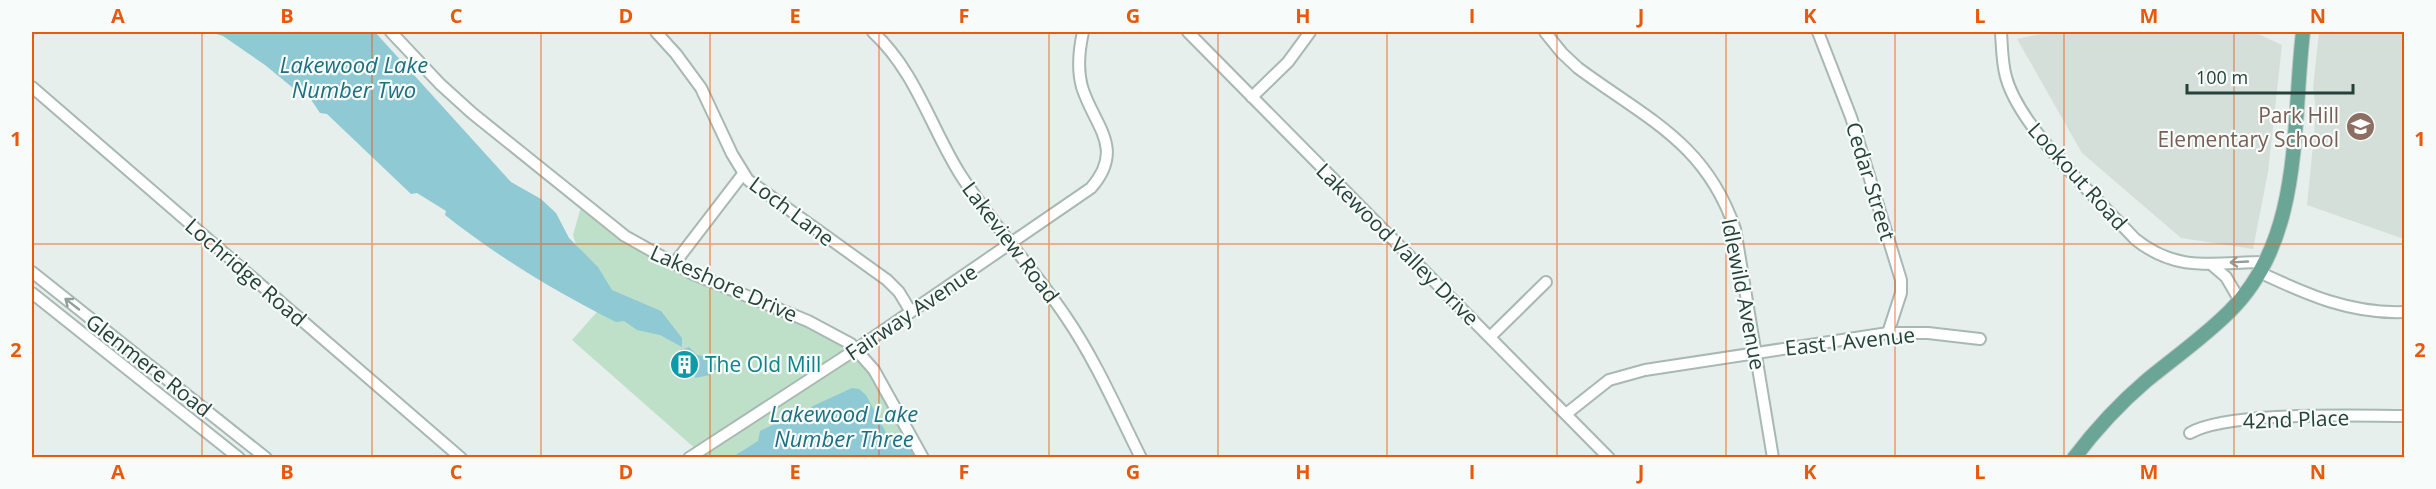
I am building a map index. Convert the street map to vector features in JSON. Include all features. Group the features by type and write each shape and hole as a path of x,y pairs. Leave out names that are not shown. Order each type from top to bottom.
{"main road":[{"path":"2074,458 2120,404 2240,301 2264,267 2278,234 2286,200 2303,32"}],"street":[{"name":"Lakeshore Drive","path":"391,32 440,84 555,181 625,236 674,264 820,327 851,345 874,370 923,458"},
{"name":"Loch Lane","path":"656,32 701,88 743,174 771,199 888,280 899,292 911,312"},
{"name":"Lakeview Road","path":"873,32 908,74 959,173 1068,320 1141,458"},
{"name":"Fairway Avenue","path":"689,458 855,351 1091,189 1104,169 1107,144 1081,83 1078,65 1083,32"},
{"name":"Lakewood Valley Drive","path":"1188,32 1609,458"},
{"path":"1252,97 1288,62 1310,32"},
{"name":"Idlewild Avenue","path":"1545,32 1578,68 1689,150 1715,181 1727,204 1736,230 1773,458"},
{"name":"Cedar Street","path":"1818,32 1851,117 1900,280 1901,293 1888,333"},
{"name":"Lookout Road","path":"2001,32 2006,77 2014,98 2029,123 2142,245 2168,259 2185,263 2264,267"},
{"name":"Lochridge Road","path":"32,87 461,458"},
{"path":"674,264 743,174"},
{"path":"2212,265 2226,277 2240,301"},
{"path":"2264,267 2328,303 2377,312 2404,312"},
{"name":"Glenmere Road","path":"32,272 266,458"},
{"path":"1490,337 1545,282"},
{"name":"Glenmere Road","path":"32,292 239,458"},
{"name":"East I Avenue","path":"1566,414 1595,389 1628,373 1888,333 1928,333 1980,339"},
{"name":"42nd Place","path":"2190,433 2207,425 2265,419 2404,416"}],"shaded area":[{"path":"2051,32 2254,32 2282,45 2268,172 2253,249 2181,238 2082,153 2017,39"},
{"name":"Park Hill Elementary School","path":"2319,32 2404,32 2404,239 2307,205 2316,110 2313,88"}],"green space":[{"path":"582,203 643,247 808,321 858,351 921,457 689,457 698,451 572,340 597,312 607,282 576,245 573,235"}],"water":[{"name":"Lakewood Lake Number Two","path":"210,32 375,32 511,182 541,199 556,213 569,238 598,267 612,290 661,311 682,338 682,347 660,335 637,330 624,321 616,322 571,299 507,259 445,215 446,211 417,193 411,194 327,114 320,113 306,92 293,88 223,36"},
{"path":"689,347 697,355 709,357 718,367 710,375 695,378 695,371 682,360 680,350"},
{"name":"Lakewood Lake Number Three","path":"852,388 859,389 866,395 890,440 906,438 916,457 731,458 758,441 760,431 776,423 782,424 815,405"}],"place":[{"name":"Park Hill Elementary School","path":"2360,127"},
{"name":"The Old Mill","path":"684,364"}]}
